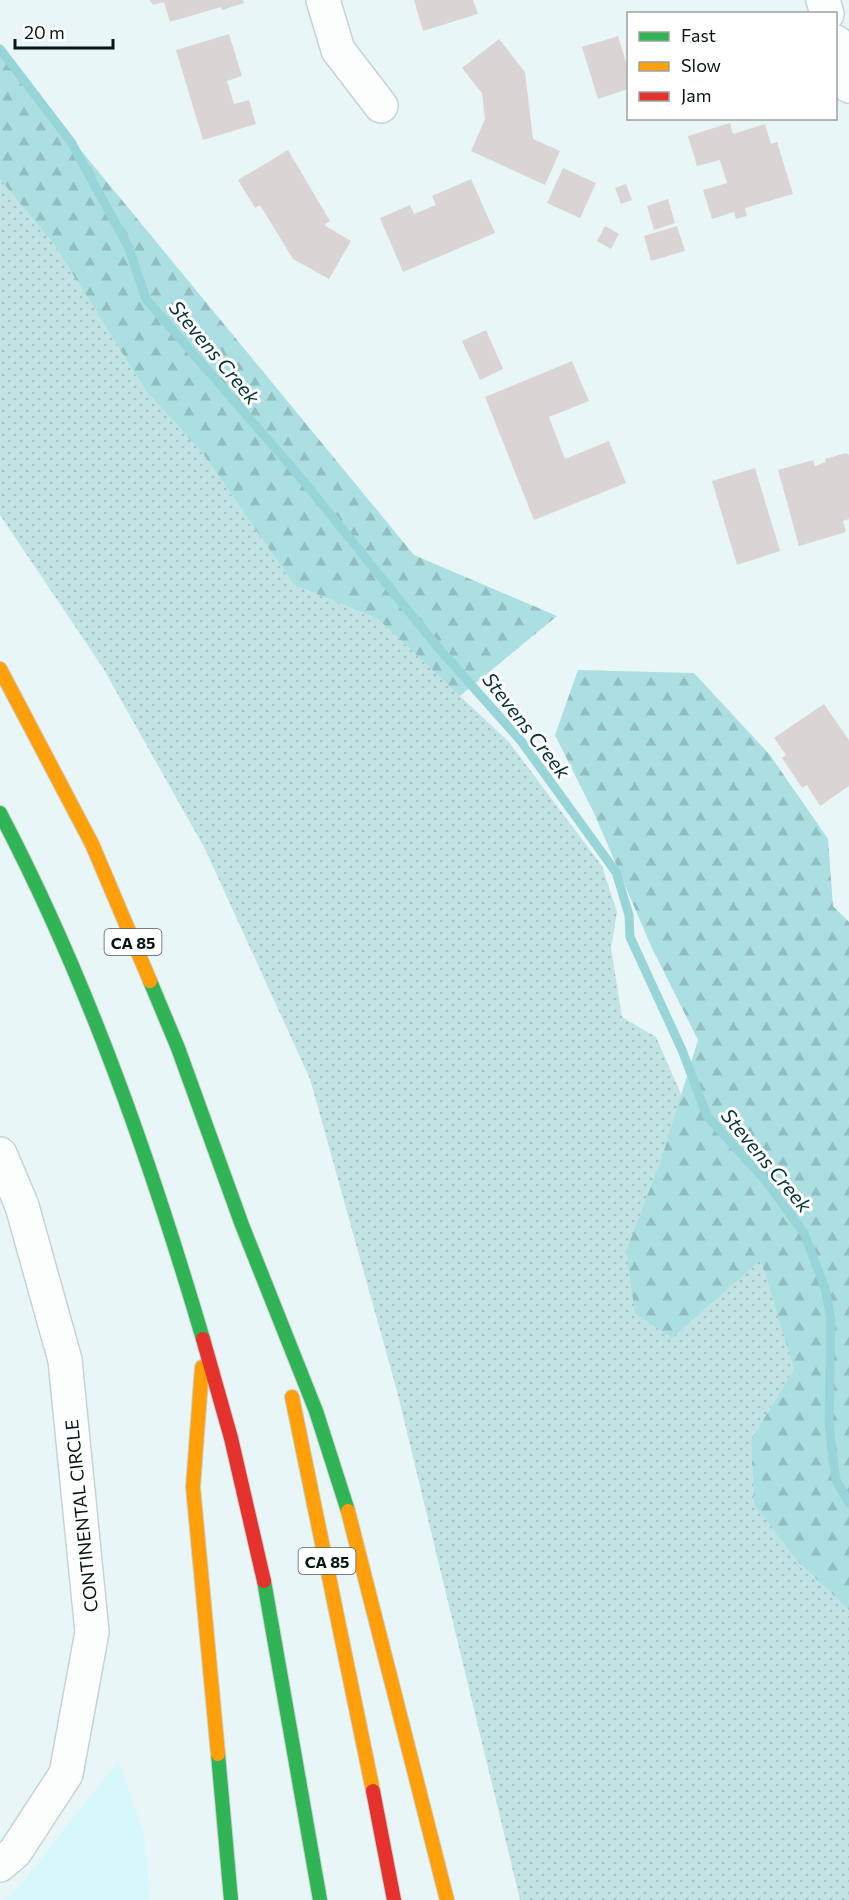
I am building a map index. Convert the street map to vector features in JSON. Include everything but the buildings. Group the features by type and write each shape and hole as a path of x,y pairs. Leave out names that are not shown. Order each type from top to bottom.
{"highway":[{"name":"CA 85","path":"0,669 92,844 178,1048 242,1225 287,1378 337,1606 394,1900"},
{"path":"0,813 30,869 95,1021 152,1175 205,1338 276,1639 320,1900"},
{"path":"242,1225 316,1411 357,1538 447,1900"},
{"path":"205,1338 193,1487 231,1900"}],"street":[{"path":"323,0 338,50 381,106"},
{"path":"837,45 849,86"},
{"name":"CONTINENTAL CIRCLE","path":"0,1154 22,1206 65,1360 93,1632 66,1774 15,1852 0,1865"}],"shaded area":[{"path":"0,179 55,246 146,391 204,455 294,585 378,619 509,742 602,866 617,912 611,948 622,1017 656,1037 713,1167 765,1208 794,1369 751,1440 754,1503 797,1561 849,1610 849,1900 520,1900 397,1391 310,1079 205,849 103,668 0,515"},
{"path":"118,1761 144,1833 150,1900 3,1900 15,1892"}],"green space":[{"path":"0,52 414,555 557,616 460,696 378,619 294,585 204,455 146,391 55,246 0,179"},
{"path":"578,670 694,673 770,755 828,839 833,906 849,922 849,1610 797,1561 754,1504 751,1440 794,1369 761,1260 672,1338 635,1313 626,1251 661,1160 698,1040 651,946 594,813 555,735"}],"waterway":[{"name":"Stevens Creek","path":"0,49 71,142 129,248 146,299 301,478 435,644 521,741 616,872 629,915 630,937 682,1050 707,1116 766,1181 804,1233 825,1288 831,1319 829,1423 833,1460 836,1480 849,1503"}],"traffic: fast":[{"path":"0,813 61,940 114,1071 161,1204 203,1339"},
{"path":"150,981 178,1048 242,1225 316,1411 348,1511"},
{"path":"264,1581 320,1900"},
{"path":"218,1754 231,1900"}],"traffic: slow":[{"path":"0,669 92,844 150,981"},
{"path":"202,1367 193,1487 218,1754"},
{"path":"292,1397 373,1791"},
{"path":"348,1511 447,1900"}],"traffic: jam":[{"path":"203,1339 231,1438 264,1581"},
{"path":"373,1791 394,1900"}]}
